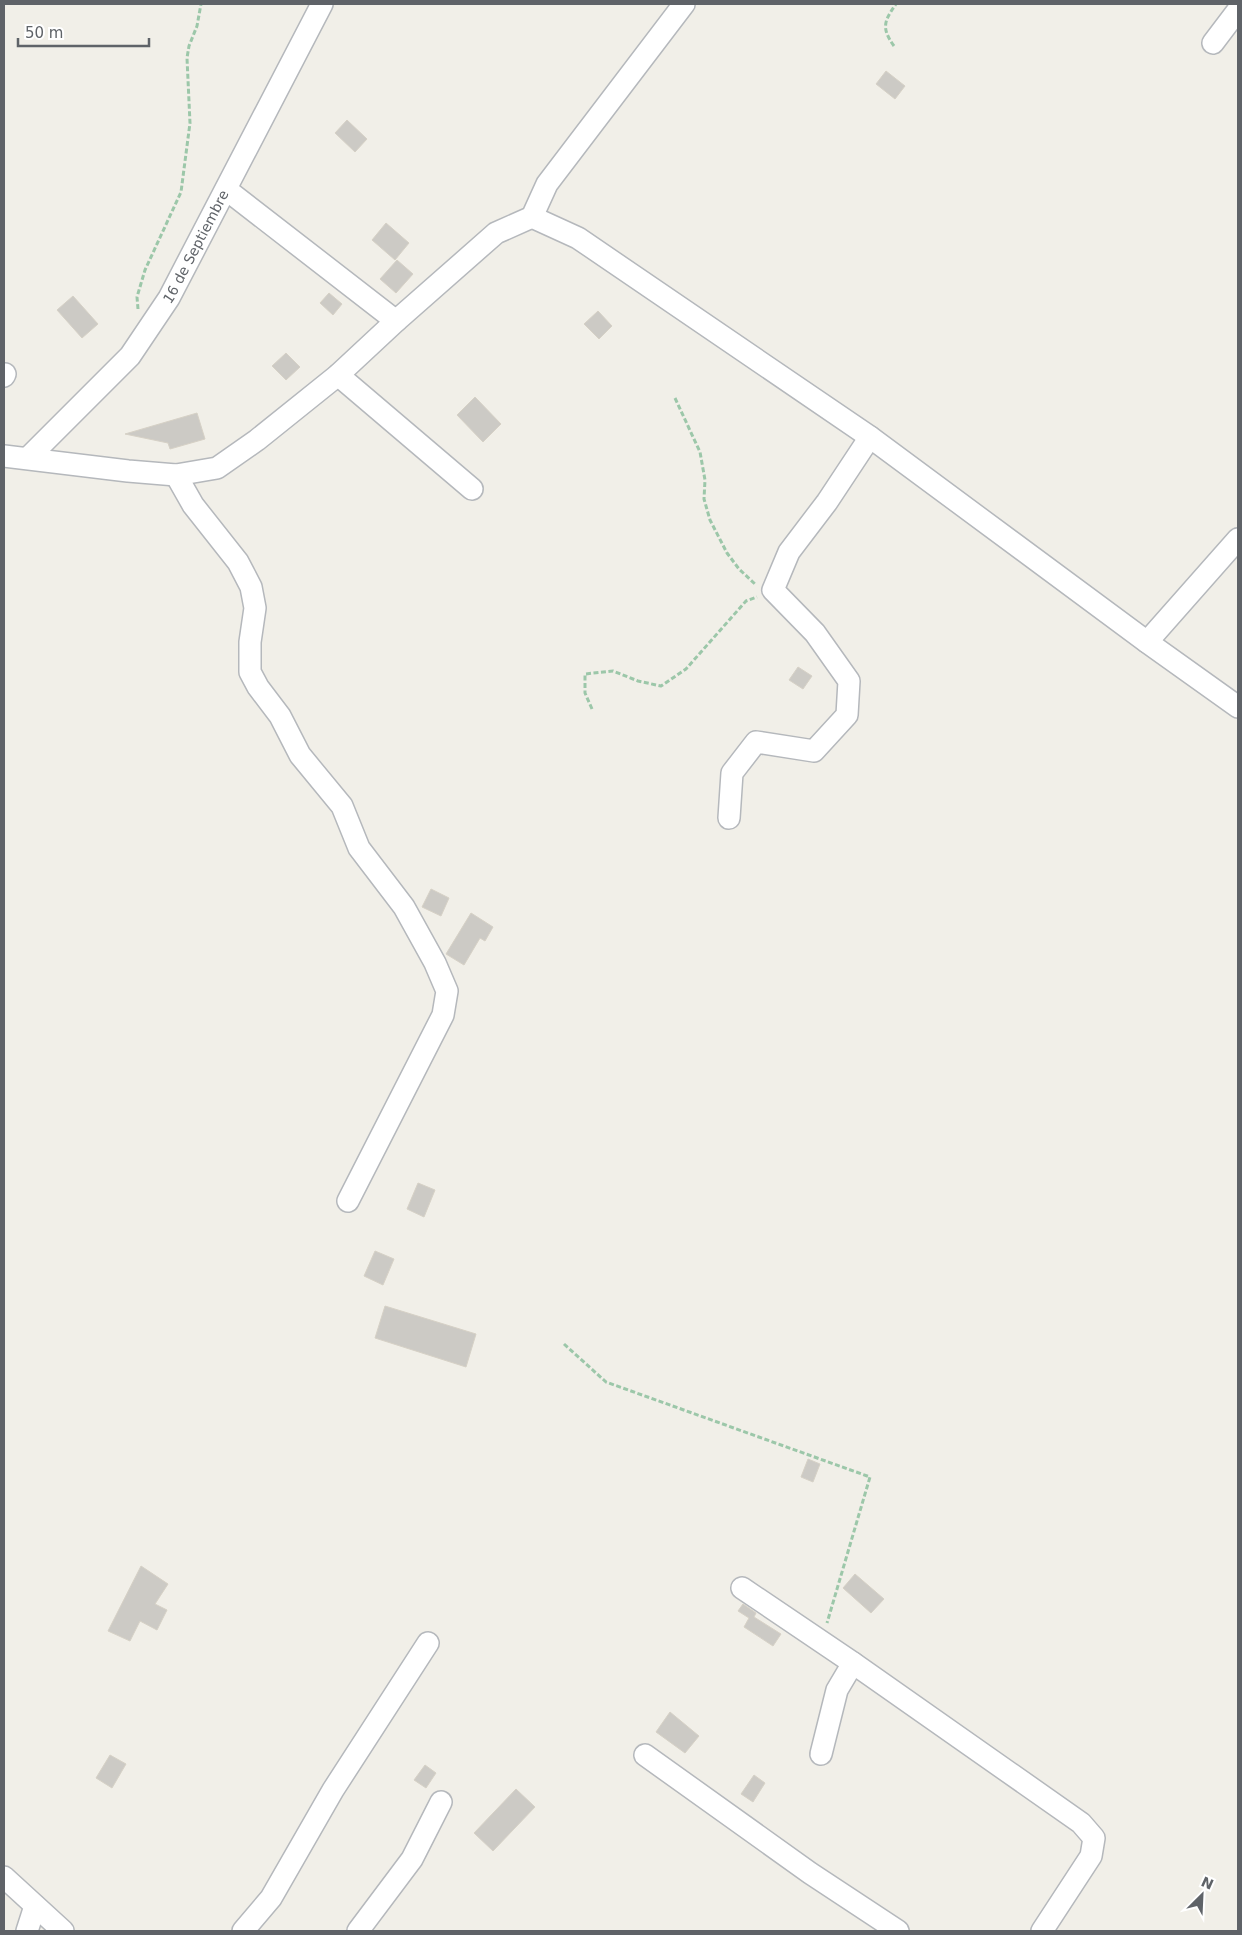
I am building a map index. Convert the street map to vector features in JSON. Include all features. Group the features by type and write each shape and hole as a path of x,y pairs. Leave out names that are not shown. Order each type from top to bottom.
{"street":[{"name":"16 de Septiembre","path":"28,458 130,356 169,298 227,190 322,4"},
{"path":"4,456 176,475 217,468 257,440 338,375 496,233 532,217 547,184 684,4"},
{"path":"1212,43 1238,10"},
{"path":"227,190 396,321"},
{"path":"532,217 578,238 870,437 1238,707"},
{"path":"338,375 472,489"},
{"path":"729,818 732,773 756,742 814,751 847,715 849,681 815,633 768,592 789,552 827,502 870,437"},
{"path":"176,475 193,505 238,562 251,587 255,608 250,642 250,672 258,687 280,716 300,755 342,806 360,848 404,907 435,962 447,991 443,1015 348,1201"},
{"path":"1147,642 1231,562 1238,539"},
{"path":"742,1588 822,1641 1081,1823 1094,1838 1091,1856 1042,1931"},
{"path":"243,1931 272,1898 333,1790 428,1643"},
{"path":"821,1754 837,1690 853,1663"},
{"path":"645,1755 810,1872 898,1931"},
{"path":"358,1931 412,1860 441,1802"},
{"path":"4,1877 63,1931"},
{"path":"27,1931 35,1906"}],"path":[{"path":"139,312 137,296 145,270 181,192 190,123 187,58 189,46 197,26 201,4"},
{"path":"894,46 887,36 885,23 896,4"},
{"path":"592,709 584,693 586,674 613,671 638,681 660,686 686,669 746,601 768,592 739,569 727,553 710,520 704,499 705,480 700,452 676,398"},
{"path":"564,1344 606,1382 870,1477 822,1641"}],"building":[{"path":"886,71 905,86 895,99 876,84"},
{"path":"347,120 367,139 355,152 335,133"},
{"path":"386,223 409,243 395,260 372,240"},
{"path":"397,260 413,274 396,293 380,279"},
{"path":"329,293 342,304 333,315 320,303"},
{"path":"73,296 98,324 82,338 57,310"},
{"path":"598,311 612,326 599,339 584,324"},
{"path":"286,353 300,367 286,380 272,366"},
{"path":"475,397 501,424 483,442 457,415"},
{"path":"197,413 205,439 170,449 168,443 125,434"},
{"path":"798,667 812,676 803,689 789,680"},
{"path":"431,889 449,898 441,916 422,907"},
{"path":"471,913 493,927 485,941 480,938 464,965 446,954"},
{"path":"418,1183 435,1190 424,1217 407,1209"},
{"path":"375,1251 394,1259 383,1285 364,1276"},
{"path":"385,1306 476,1334 466,1367 375,1338"},
{"path":"808,1459 820,1464 813,1482 801,1477"},
{"path":"141,1566 168,1584 155,1604 167,1610 157,1630 140,1621 130,1641 108,1631"},
{"path":"855,1574 884,1599 871,1613 843,1588"},
{"path":"743,1604 756,1613 754,1617 781,1634 773,1646 744,1627 749,1618 738,1611"},
{"path":"670,1712 699,1736 685,1753 656,1732"},
{"path":"110,1755 126,1764 112,1788 96,1778"},
{"path":"425,1765 436,1773 426,1788 414,1780"},
{"path":"754,1775 765,1783 753,1802 741,1794"},
{"path":"516,1789 535,1807 493,1851 474,1833"}]}
